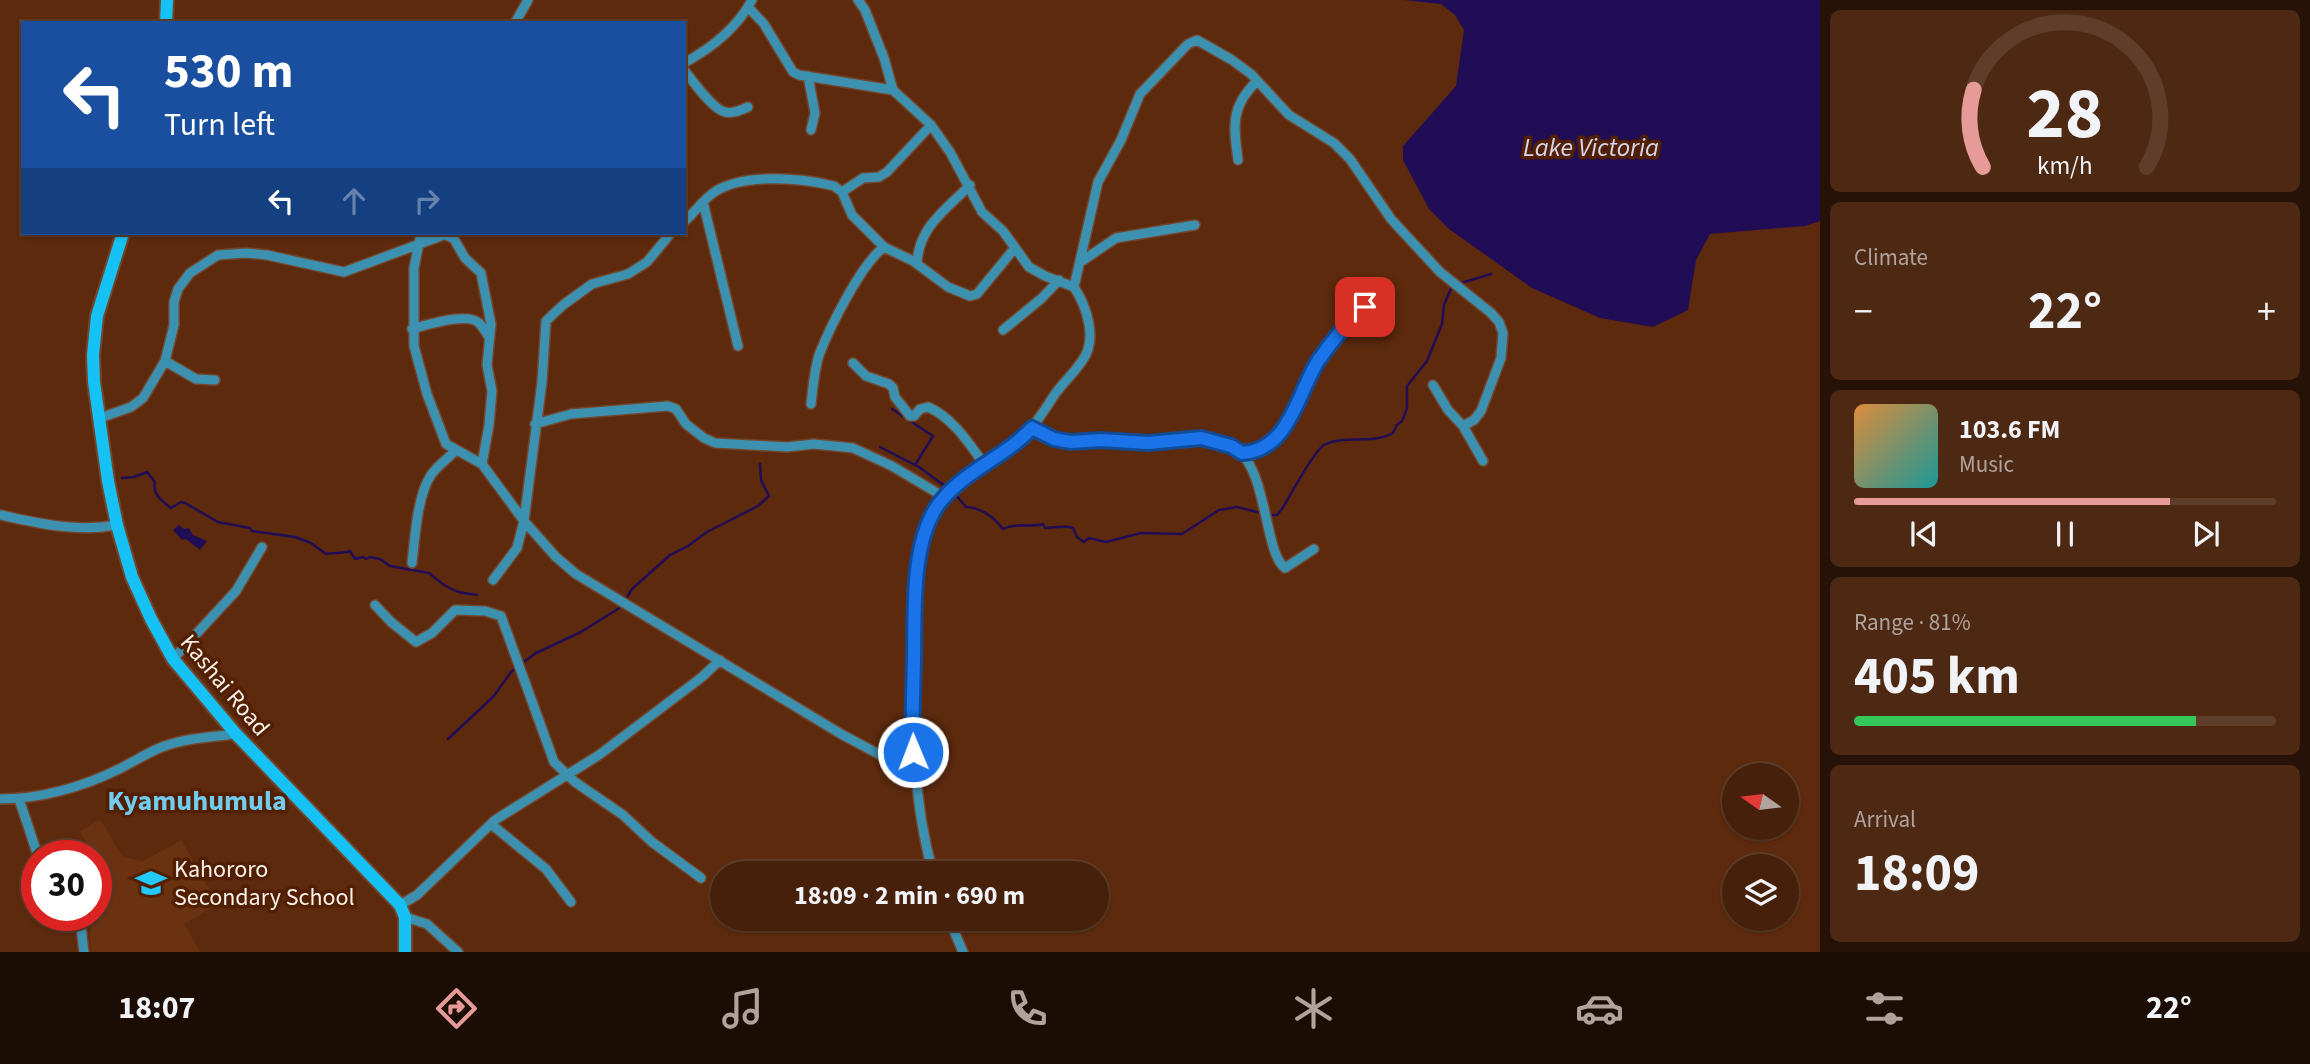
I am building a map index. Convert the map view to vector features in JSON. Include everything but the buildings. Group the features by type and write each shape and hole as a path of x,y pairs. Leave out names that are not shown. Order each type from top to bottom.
{"street":[{"path":"166,21 167,0"},
{"path":"517,21 528,0"},
{"path":"858,0 884,58 893,90 931,125 970,185 982,212 1003,231 1029,267 1074,287"},
{"path":"686,62 732,28 750,2 789,68 799,75 893,90"},
{"path":"930,861 914,773 914,662 919,564 926,528 944,497 970,473 1010,447 1032,428 1087,352 1091,333 1074,287 1098,182 1121,140 1140,94 1188,44 1197,40 1232,60 1257,81 1289,115 1334,143 1350,159 1391,219 1440,272 1491,313 1499,323 1503,333 1501,358 1481,411 1463,426"},
{"path":"686,72 718,109 729,113 748,107"},
{"path":"808,76 815,113 811,130"},
{"path":"1238,160 1235,137 1238,106 1246,92 1257,81"},
{"path":"842,192 863,178 879,177 887,172 931,125"},
{"path":"686,220 703,202 723,188 762,180 834,186 842,192 852,215 884,247 917,263 948,287 970,296 977,294 1014,249"},
{"path":"917,263 919,243 927,229 970,185"},
{"path":"703,202 738,346"},
{"path":"1080,262 1116,238 1195,225"},
{"name":"Kashai Road","path":"122,235 95,328 93,369 117,525 132,577 173,659 236,734 402,911"},
{"path":"100,418 139,403 165,360 174,325 174,302 178,289 190,273 218,255 257,254 290,258 344,272 393,255 420,238 441,235"},
{"path":"449,235 464,258 483,277 491,324 487,365 492,391 482,464"},
{"path":"494,580 517,548 524,522 542,382 546,321 592,284 628,274 647,262 669,235"},
{"path":"420,238 414,268 412,329 416,360 446,444 454,451 482,464 524,522 556,557 576,574 841,734 914,773"},
{"path":"811,404 815,369 825,342 865,268 884,247"},
{"path":"1003,330 1042,298 1059,280"},
{"path":"1242,453 1261,447 1289,421 1319,359 1356,316 1371,304"},
{"path":"412,329 445,321 471,320 480,323 489,337"},
{"path":"165,360 196,379 215,380"},
{"path":"853,363 866,376 889,384 895,397 910,416 928,407 941,414 984,464"},
{"path":"1433,385 1448,410 1463,426 1483,461"},
{"path":"535,424 571,414 668,406 676,408 686,424 715,443 787,447 824,444 853,448 892,466 944,497"},
{"path":"1032,428 1054,439 1071,442 1101,440 1148,443 1201,438 1231,446 1242,453 1259,492 1277,561 1285,568 1314,549"},
{"path":"412,563 427,483 435,469 454,451"},
{"path":"1,515 52,526 95,528 117,525"},
{"path":"173,659 236,591 262,547"},
{"path":"375,605 416,642 432,633 455,610 485,611 501,616 554,762 568,776 623,815 652,842 701,878"},
{"path":"405,952 402,911 491,824 599,755 702,677 720,660"},
{"path":"0,799 19,799 64,790 99,778 162,747 236,734"},
{"path":"19,799 31,840"},
{"path":"491,824 546,869 570,902"},
{"path":"402,911 427,925 458,952"},
{"path":"81,931 84,952"},
{"path":"954,931 962,952"}],"shaded area":[{"name":"Kahororo Secondary School","path":"100,819 123,857 144,861 181,840 218,904 184,924 200,952 91,952 90,931 112,931 112,840 85,840 80,831"}],"water":[{"name":"Lake Victoria","path":"1404,0 1820,0 1820,221 1805,226 1710,234 1696,260 1688,310 1653,327 1600,318 1532,288 1449,229 1429,209 1403,160 1403,146 1456,86 1464,30 1455,15 1441,4"},
{"path":"179,525 184,529 189,528 193,535 207,541 200,550 186,539 182,540 173,530"}],"waterway":[{"path":"1458,284 1491,274"},
{"path":"1267,515 1277,515 1282,509 1308,465 1324,445 1341,440 1385,437 1393,433 1407,408 1407,386 1427,361 1442,324 1444,305 1452,286"},
{"path":"892,409 933,436 915,465"},
{"path":"880,447 919,467 949,489"},
{"path":"521,664 536,653 581,632 621,607 632,589 670,555 758,506 769,496 761,480 760,464"},
{"path":"122,478 147,472 155,482 158,497 171,508 181,502 185,503 218,522 250,528 252,531 295,537 311,543 326,554 350,551 355,559 380,559 390,566 429,573 458,592 477,595"},
{"path":"954,493 966,507 987,514 1003,529 1043,524 1045,528 1070,527 1084,542 1089,538 1106,542 1141,533 1182,534 1219,510 1237,507 1261,513"},
{"path":"448,739 494,696 516,668"}],"place":[{"name":"Kahororo Secondary School","path":"151,883"}],"district":[{"name":"Kyamuhumula","path":"197,800"}],"route":[{"path":"913,752 915,605 919,564 926,528 932,514 951,490 1032,428 1054,439 1071,442 1101,440 1148,443 1201,438 1231,446 1242,453 1254,451 1279,433 1289,421 1319,359 1365,307"}]}
